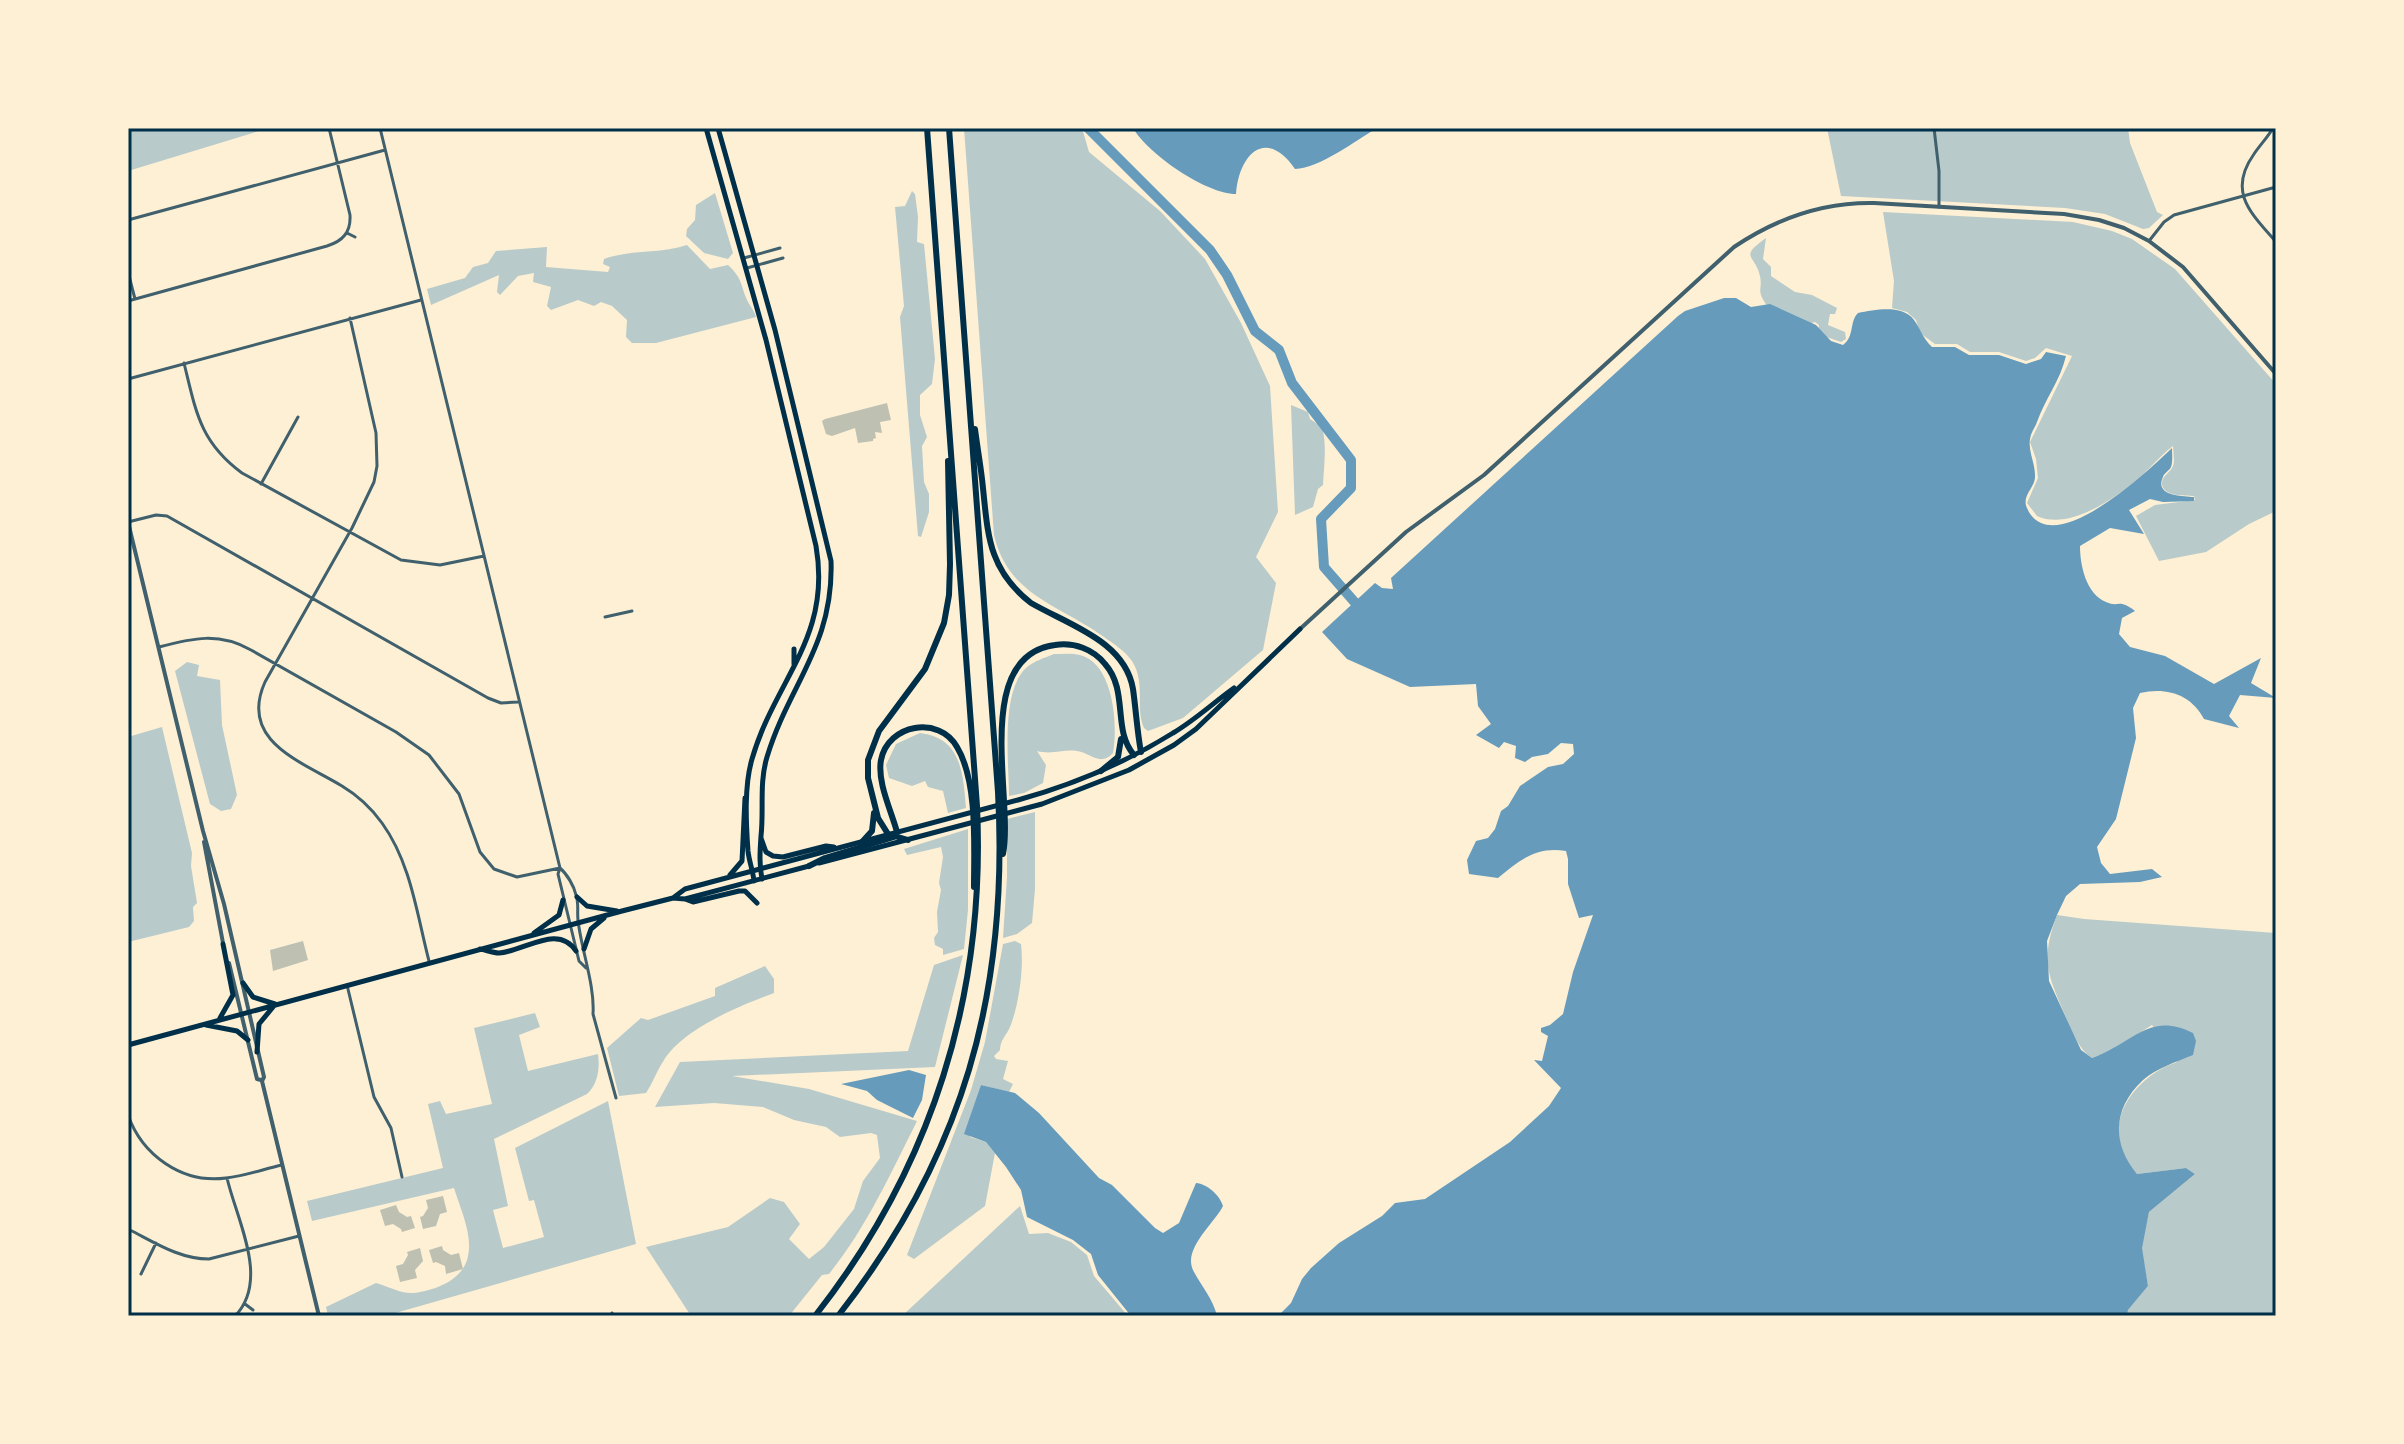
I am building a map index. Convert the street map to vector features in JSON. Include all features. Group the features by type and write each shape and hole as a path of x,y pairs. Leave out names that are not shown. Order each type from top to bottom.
{"highway":[{"path":"815,1316 876,1227 908,1167 931,1113 961,1018 977,907 977,806 927,128"},
{"path":"838,1316 901,1227 939,1154 958,1106 973,1059 989,987 1000,897 996,763 949,128"},
{"path":"967,377 987,537 993,556 1020,595 1105,644 1121,660 1133,689 1138,754"},
{"path":"862,842 875,825 864,765 867,748 925,669 944,623 950,564 948,418"},
{"path":"1000,870 1005,846 1003,718 1007,690 1015,671 1035,652 1058,644 1072,645 1091,651 1105,664 1118,692 1124,739 1138,754"},
{"path":"1101,771 1120,753 1118,692"},
{"path":"893,834 881,774 885,750 892,740 908,729 925,727 940,731 958,748 967,774 977,907"},
{"path":"879,731 869,753 867,771 878,818 893,834 908,840"},
{"path":"809,866 825,858 879,843 893,834"}],"main road":[{"path":"706,128 747,268 819,559 815,617 753,756 744,803 742,861 725,878"},
{"path":"718,128 758,265 823,523 831,576 829,607 822,635 780,723 767,758 762,788 761,838 754,881"},
{"path":"685,899 1018,811 1100,783 1142,763 1196,729 1300,629"},
{"path":"794,649 794,668"},
{"path":"673,898 685,889 1018,800 1101,771 1138,754 1186,725 1241,683"},
{"path":"1138,754 1142,763"},
{"path":"747,789 748,853 762,879"},
{"path":"761,838 766,852 778,857 826,846 839,848"},
{"path":"128,1045 673,898 693,902 745,891 757,903"},
{"path":"577,897 587,906 622,911"},
{"path":"528,937 559,915 563,900"},
{"path":"584,949 591,929 606,916"},
{"path":"479,949 498,953 560,938 570,942 576,951"},
{"path":"219,1020 233,995 223,944"},
{"path":"243,983 253,997 276,1005"},
{"path":"257,1052 259,1024 276,1005"},
{"path":"205,1025 235,1030 248,1040"}],"street":[{"path":"128,301 334,244 347,233 350,215 329,128"},
{"path":"380,128 560,868 558,874 563,900 584,949 593,1014 616,1098"},
{"path":"1934,128 1939,207"},
{"path":"2273,128 2242,178 2247,209 2276,242"},
{"path":"128,220 385,150"},
{"path":"2149,241 2174,215 2276,187"},
{"path":"1300,629 1406,532 1484,475 1704,274 1757,232 1793,215 1854,203 2087,217 2124,228 2149,241 2192,276 2276,374"},
{"path":"347,233 355,237"},
{"path":"744,258 780,248"},
{"path":"747,268 783,258"},
{"path":"128,272 135,299"},
{"path":"128,379 421,300"},
{"path":"350,318 376,433 374,482 349,533 275,664 260,695 259,710 265,731 278,749 344,787 381,821 394,840 406,868 429,962"},
{"path":"184,363 199,423 210,444 231,465 389,556 414,564 440,565 484,556"},
{"path":"261,484 298,417"},
{"path":"319,1316 262,1081 264,1077 243,983 128,522 156,515 167,516 495,702 519,702"},
{"path":"605,617 632,611"},
{"path":"158,647 212,637 239,643 413,742 429,755 459,794 480,852 494,869 506,875 524,877 560,868"},
{"path":"203,831 223,944 257,1079 262,1081"},
{"path":"560,868 577,897 576,951 579,961 586,968"},
{"path":"347,985 374,1097 391,1128 402,1177"},
{"path":"128,1115 141,1141 167,1165 195,1177 227,1178 283,1165"},
{"path":"227,1178 252,1281 245,1304 235,1316"},
{"path":"128,1229 180,1254 198,1259 209,1259 299,1236"},
{"path":"141,1274 156,1243"},
{"path":"245,1304 253,1310"}],"shaded area":[{"path":"128,128 269,128 128,171"},
{"path":"964,128 1082,128 1089,152 1160,211 1205,259 1241,323 1270,386 1278,512 1256,557 1276,583 1263,650 1183,718 1148,731 1141,720 1139,678 1129,657 1104,637 1023,586 1001,556 994,535"},
{"path":"1827,128 2128,128 2130,143 2157,212 2163,215 2149,228 2143,229 2105,214 2065,208 1841,196"},
{"path":"912,191 918,217 917,242 924,244 935,359 932,384 920,395 920,415 927,437 922,446 924,482 929,494 929,512 921,537 918,536 900,317 904,306 895,207 905,206"},
{"path":"715,193 733,253 728,259 704,253 686,236 687,229 695,220 696,205"},
{"path":"1883,212 2073,222 2132,239 2175,269 2276,384 2276,511 2249,524 2206,552 2159,561 2136,516 2155,505 2195,500 2194,496 2174,494 2163,487 2162,482 2174,464 2173,446 2130,485 2092,510 2063,519 2037,516 2027,503 2038,478 2030,442 2072,356 2046,348 2026,361 1999,352 1970,352 1957,344 1935,344 1920,333 1916,320 1907,312 1892,308 1894,281"},
{"path":"1766,238 1763,259 1771,267 1771,276 1795,292 1812,295 1837,308 1835,314 1830,314 1828,325 1845,332 1846,339 1841,342 1818,334 1819,325 1815,322 1808,324 1768,307 1761,293 1758,269 1750,253"},
{"path":"687,245 710,269 728,265 733,270 756,317 656,343 632,343 626,337 627,320 612,306 601,302 594,306 578,300 551,310 547,306 551,287 533,282 534,273 518,276 500,295 497,292 499,275 431,305 427,289 465,278 473,267 488,263 496,251 547,247 546,267 608,272 610,267 603,264 604,259"},
{"path":"1291,405 1308,412 1310,419 1322,427 1325,448 1323,485 1318,489 1313,507 1295,515"},
{"path":"1054,654 1080,655 1100,670 1107,683 1114,712 1113,753 1100,759 1077,751 1037,751 1046,765 1043,783 1024,793 1009,796 1008,729 1012,693 1026,668"},
{"path":"187,662 199,665 197,676 220,680 222,725 237,795 231,809 221,811 210,804 175,671"},
{"path":"162,727 192,853 197,903 193,907 194,921 189,927 128,942 128,737"},
{"path":"920,733 934,736 952,750 961,771 966,808 948,813 943,791 928,787 925,781 912,786 889,778 886,765 896,744"},
{"path":"1035,812 1032,923 1017,934 1003,938 1007,819"},
{"path":"968,829 968,910 964,949 943,955 943,949 935,945 934,938 938,932 941,847 907,855 904,849"},
{"path":"2057,915 2276,933 2276,1316 2127,1316 2128,1310 2148,1286 2141,1248 2149,1212 2195,1174 2186,1168 2137,1174 2122,1154 2118,1139 2119,1124 2123,1110 2139,1086 2150,1076 2177,1062 2152,1025 2116,1048 2092,1058 2084,1051 2051,981 2048,946"},
{"path":"1015,941 1021,944 1022,954 1018,997 1010,1027 994,1056 1008,1061 1003,1079 1013,1084 1009,1092 981,1085 970,1137 986,1142 995,1153 985,1206 914,1259 907,1255 971,1090 985,1042 1003,944"},
{"path":"963,955 935,1067 732,1076 809,1089 917,1121 855,1238 829,1274 822,1275 789,1316 691,1316 646,1247 728,1227 770,1198 784,1202 800,1224 789,1239 809,1259 824,1247 854,1209 863,1181 880,1158 877,1135 840,1137 826,1127 794,1120 763,1107 714,1103 655,1107 680,1062 908,1051 934,965"},
{"path":"765,966 774,979 774,993 698,1028 664,1060 646,1093 619,1096 607,1048 641,1018 648,1020 715,996 715,988"},
{"path":"535,1013 540,1027 519,1035 528,1071 598,1054 598,1070 594,1086 587,1094 494,1139 508,1206 493,1210 503,1248 544,1237 534,1200 529,1201 515,1148 608,1101 636,1244 385,1316 328,1316 326,1307 376,1283 413,1293 439,1287 461,1272 468,1256 469,1239 454,1188 312,1221 307,1201 443,1168 428,1104 440,1101 446,1114 492,1104 474,1028"},
{"path":"1020,1206 1029,1234 1048,1233 1071,1242 1087,1255 1094,1276 1128,1316 902,1316"}],"water":[{"path":"1133,128 1377,128 1326,159 1295,169 1274,150 1264,148 1256,151 1242,167 1236,194 1209,187 1179,171 1151,149"},
{"path":"1724,298 1736,298 1751,307 1770,304 1816,325 1831,341 1843,345 1858,313 1888,309 1909,315 1932,347 1955,347 1969,355 1999,355 2026,364 2041,359 2046,352 2066,356 2030,439 2035,480 2026,503 2039,522 2057,525 2078,519 2123,491 2172,448 2172,465 2164,476 2162,488 2171,494 2194,497 2194,501 2163,502 2150,499 2129,510 2144,534 2110,528 2080,546 2081,562 2089,586 2099,598 2110,604 2122,604 2135,611 2122,618 2119,634 2130,647 2165,656 2214,684 2261,658 2251,683 2276,698 2240,695 2229,716 2239,728 2204,719 2199,710 2177,694 2159,691 2140,693 2133,708 2136,738 2116,819 2097,847 2101,863 2110,874 2152,869 2162,877 2140,882 2080,884 2066,896 2047,941 2049,981 2081,1050 2092,1058 2153,1027 2178,1027 2193,1033 2196,1041 2193,1055 2143,1080 2133,1091 2121,1114 2119,1126 2123,1150 2137,1174 2186,1168 2195,1174 2149,1212 2142,1248 2148,1286 2128,1310 2127,1316 1278,1316 1291,1303 1311,1268 1339,1243 1382,1216 1395,1203 1425,1199 1510,1142 1549,1106 1561,1088 1534,1060 1542,1061 1548,1036 1541,1032 1541,1028 1563,1014 1573,972 1593,915 1579,918 1568,884 1566,851 1546,851 1529,856 1498,878 1469,874 1467,860 1476,841 1488,838 1495,829 1501,811 1508,806 1520,786 1548,767 1563,764 1574,754 1573,744 1561,743 1548,754 1532,757 1525,762 1515,758 1516,746 1504,742 1499,748 1476,735 1491,724 1478,706 1476,684 1410,687 1347,659 1322,632 1375,583 1382,588 1393,589 1391,578 1678,316"},
{"path":"909,1070 926,1075 922,1100 913,1118 877,1100 867,1091 841,1084"},
{"path":"981,1085 1015,1093 1039,1113 1099,1178 1112,1185 1163,1233 1179,1223 1196,1183 1216,1194 1223,1206 1195,1246 1191,1264 1217,1316 1131,1316 1098,1275 1091,1254 1073,1240 1027,1217 1021,1190 1006,1167 986,1142 964,1134"}],"building":[{"path":"887,403 891,420 880,422 882,433 875,432 873,441 858,443 855,428 832,436 826,434 822,421 825,419"},
{"path":"303,941 308,960 273,971 270,950"},
{"path":"443,1196 447,1212 440,1214 436,1226 423,1229 420,1217 428,1208 426,1200"},
{"path":"396,1205 399,1212 411,1216 415,1228 402,1232 393,1224 385,1226 380,1210"},
{"path":"442,1246 451,1255 459,1253 463,1269 446,1274 445,1266 433,1263 429,1250"},
{"path":"420,1248 423,1261 415,1270 417,1278 400,1282 396,1266 403,1264 407,1252"}],"waterway":[{"path":"1088,128 1210,250 1227,275 1255,331 1279,350 1292,383 1351,460 1351,488 1321,519 1324,567 1358,606"}]}
